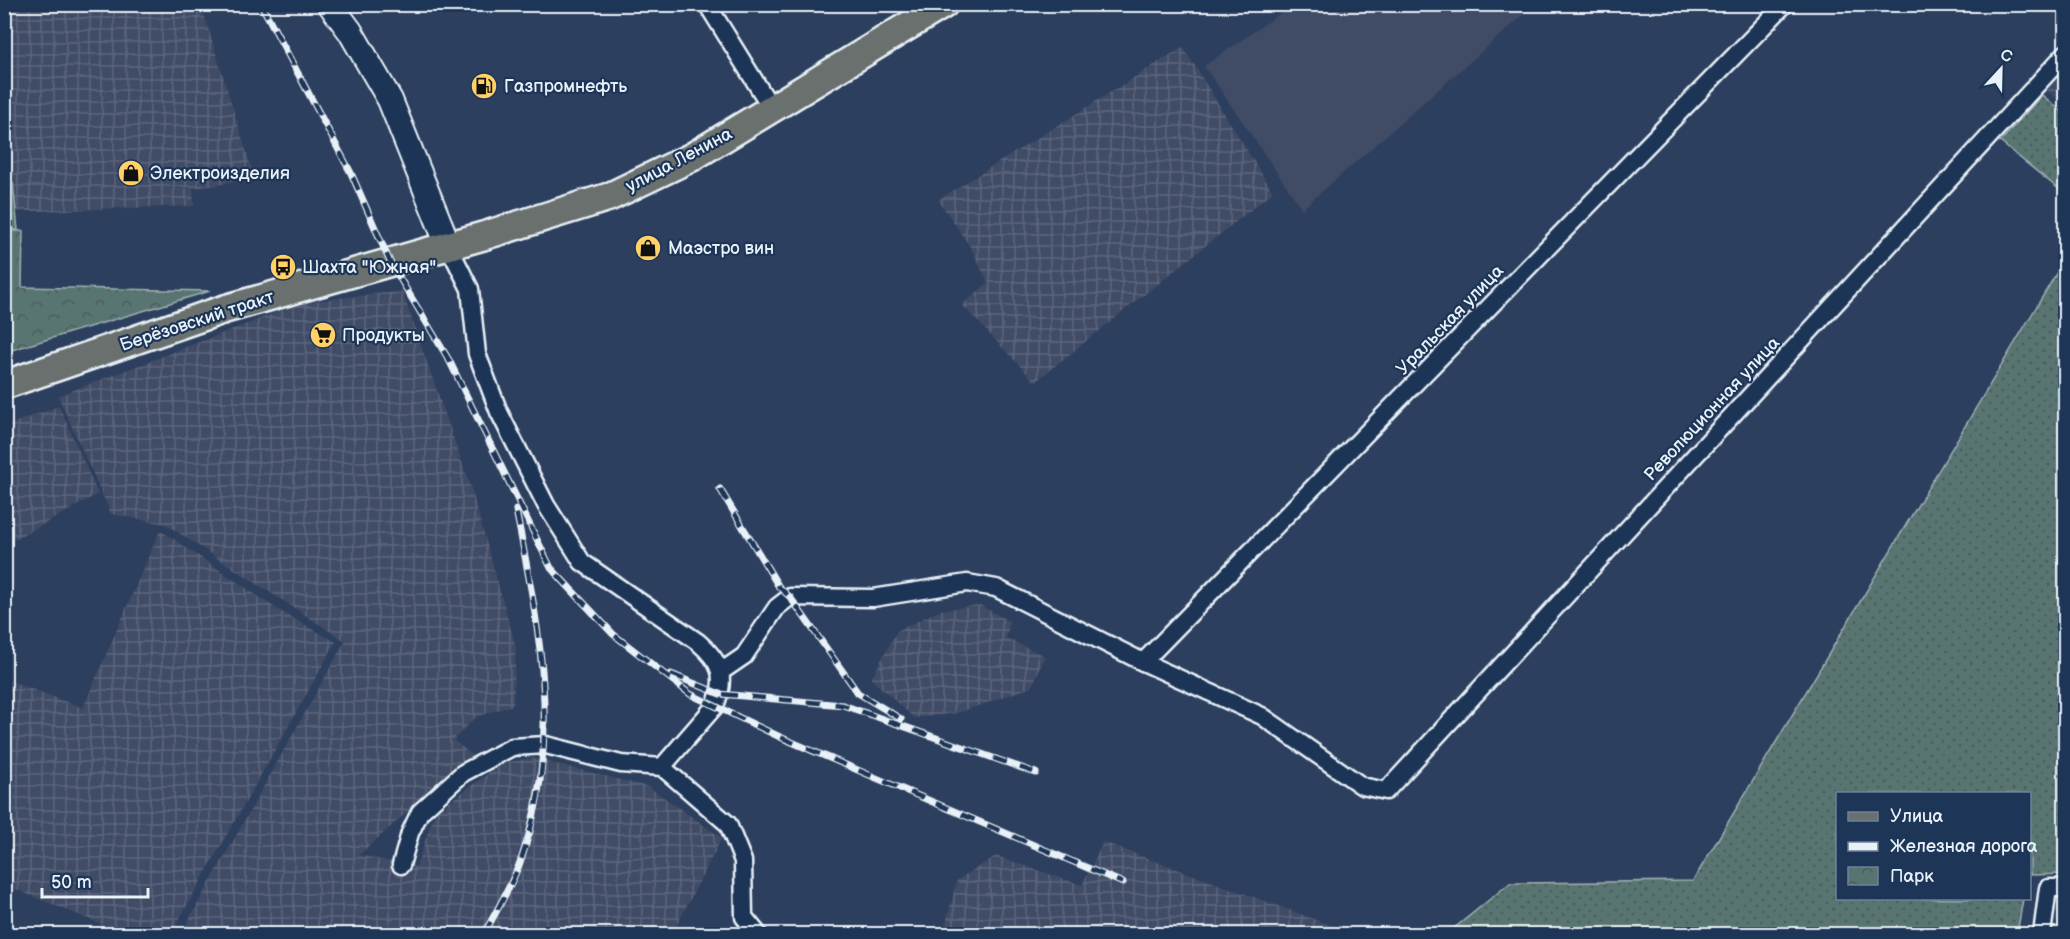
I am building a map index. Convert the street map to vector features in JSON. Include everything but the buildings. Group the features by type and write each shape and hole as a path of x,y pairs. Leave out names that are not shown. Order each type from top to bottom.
{"main road":[{"name":"улица Ленина","path":"390,262 609,197 692,157 944,4"},
{"name":"Берёзовский тракт","path":"4,385 225,309 390,262"}],"street":[{"path":"330,4 390,100 448,245 470,289 477,354 499,412 546,505 582,562 698,642 713,655 722,671 720,694 715,706 662,766"},
{"path":"707,4 772,109"},
{"name":"Уральская улица","path":"1143,662 1785,4"},
{"name":"Революционная улица","path":"1143,662 1262,716 1362,786 1386,791 2066,53"},
{"path":"722,671 744,656 777,607 790,597 873,598 967,583 996,588 1143,662"},
{"path":"401,865 410,833 420,812 463,773 512,747 546,745 621,764 662,766 728,825 743,861 744,917 758,934"},
{"path":"2042,934 2048,888 2066,888"}],"shaded area":[{"path":"1294,4 1535,5 1302,209 1204,66"},
{"path":"4,5 201,5 254,176 218,185 193,188 194,206 5,212"},
{"path":"1183,47 1273,192 1035,382 962,305 988,283 971,248 938,200"},
{"path":"2065,69 2065,106 2046,90"},
{"path":"402,291 471,488 516,647 513,705 476,717 453,740 472,755 359,855 416,867 435,812 503,763 532,758 649,787 722,838 672,934 181,934 345,641 165,524 111,514 58,396 304,302"},
{"path":"59,406 98,494 15,540 5,519 5,426"},
{"path":"160,530 280,611 336,642 171,934 125,934 5,885 5,679 83,708"},
{"path":"980,605 1010,622 1006,638 1045,656 1032,687 958,713 914,718 871,679 897,631 941,610"},
{"path":"1103,842 1355,934 943,934 957,880 996,856 1082,885"}],"green space":[{"path":"2042,95 2065,114 2065,194 2000,142"},
{"path":"5,183 13,183 18,230 5,229"},
{"path":"5,231 23,231 22,287 210,291 5,352"},
{"path":"2065,259 2065,874 2031,875 2031,792 1836,792 1836,900 2023,900 2017,934 1447,934 1510,883 1693,881"}],"railway":[{"path":"261,4 351,173 390,262 449,360 551,568 613,634 690,694 780,737 1123,883"},
{"path":"720,489 779,587 790,597 858,693 901,719"},
{"path":"484,934 522,857 534,813 542,769 544,726 539,640 516,510"},
{"path":"671,674 720,694 843,705 1036,773"}],"place":[{"name":"Газпромнефть","path":"484,86"},
{"name":"Электроизделия","path":"131,173"},
{"name":"Маэстро вин","path":"648,248"},
{"name":"Шахта \"Южная\"","path":"283,267"},
{"name":"Продукты","path":"323,335"}]}
